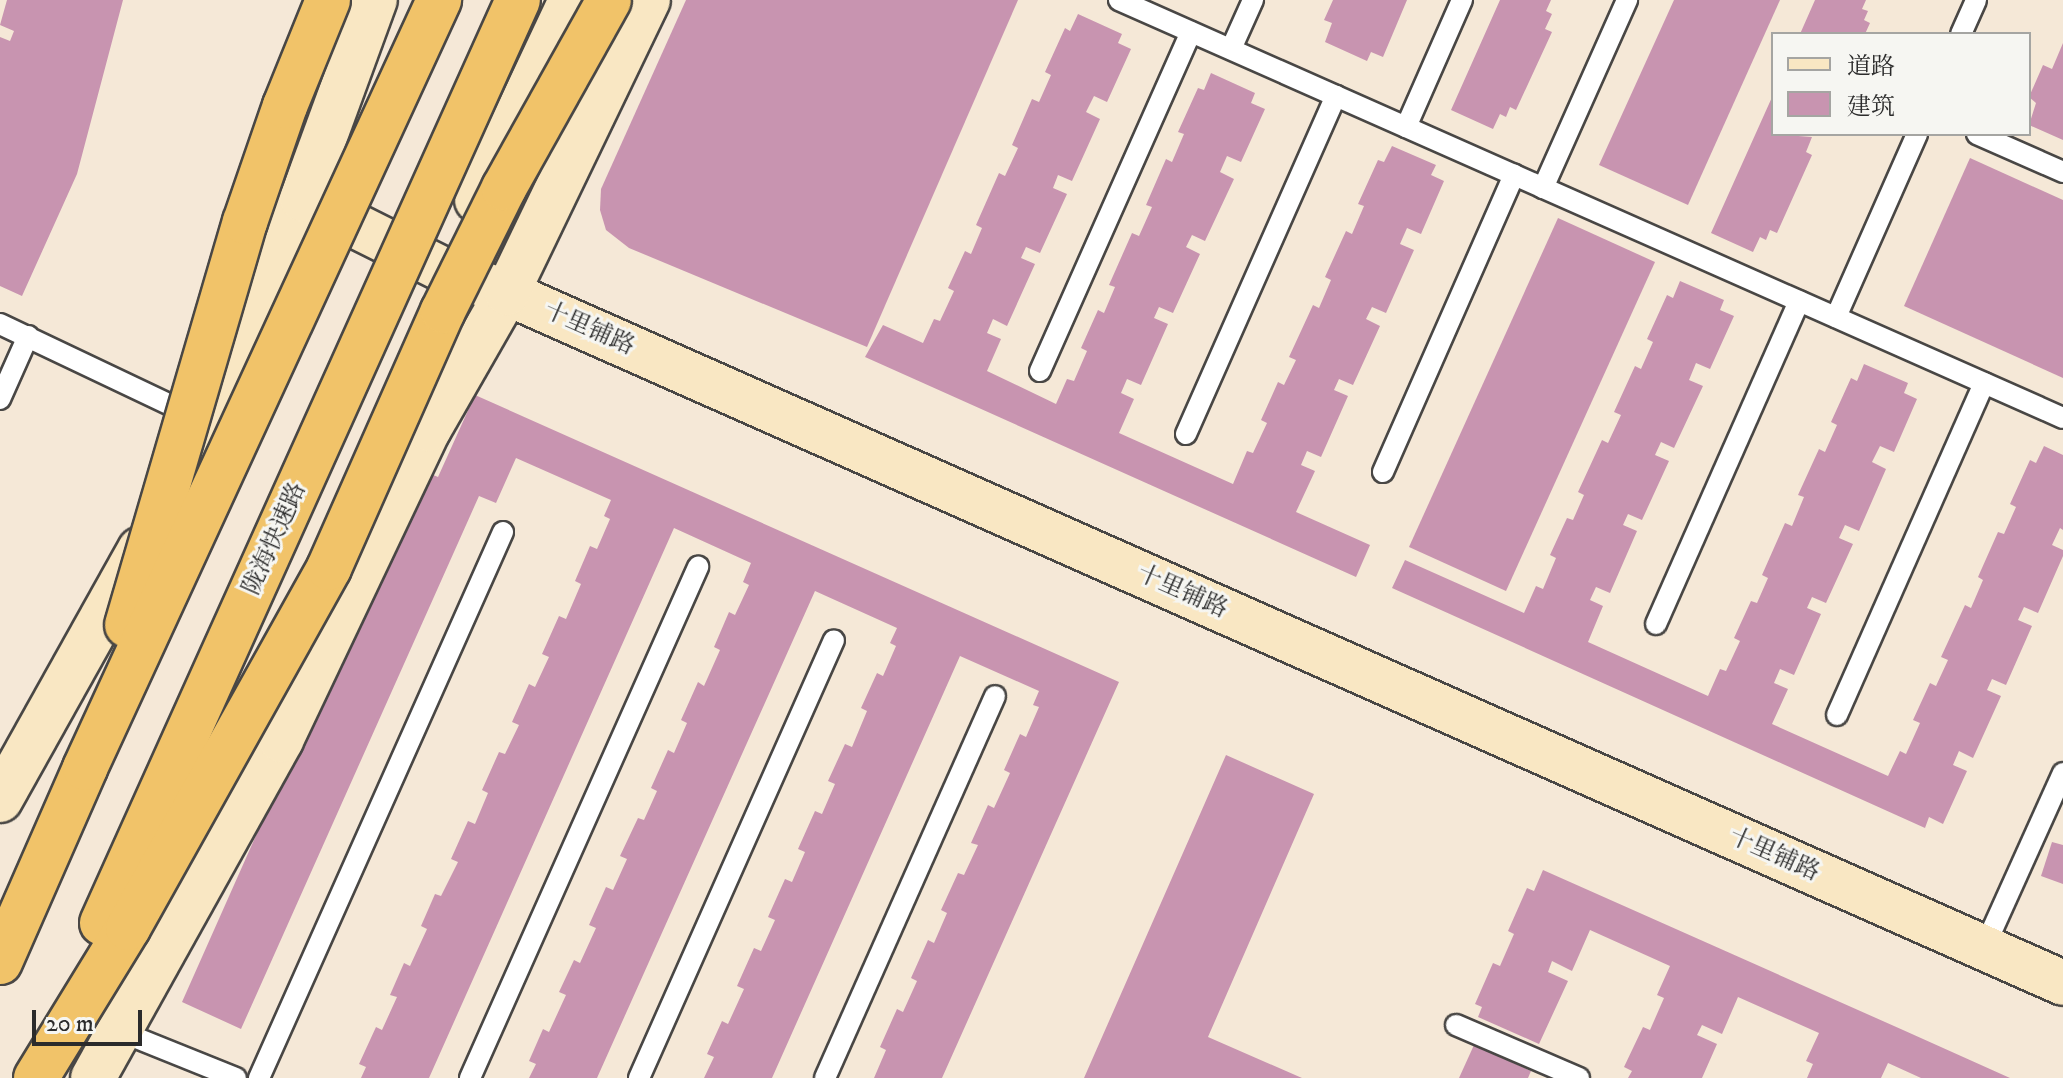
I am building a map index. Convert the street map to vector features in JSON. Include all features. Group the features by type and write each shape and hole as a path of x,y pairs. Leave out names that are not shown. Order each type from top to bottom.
{"highway":[{"path":"85,768 245,222 285,106 328,0"},
{"path":"0,962 85,768 439,0"},
{"name":"陇海快速路","path":"34,1078 518,0"},
{"path":"34,1078 128,928 329,568 443,311 504,188 609,0"}],"street":[{"path":"0,800 210,424 302,199 375,0"},
{"path":"83,1078 444,270 571,0"},
{"path":"93,1078 281,740 429,429 507,293 648,0"},
{"name":"十里铺路","path":"302,199 444,270 507,293 2063,983"}],"lane":[{"path":"1119,0 2063,418"},
{"path":"1231,49 1253,0"},
{"path":"1406,127 1462,0"},
{"path":"1543,188 1627,0"},
{"path":"1962,32 1976,0"},
{"path":"1040,371 1191,32"},
{"path":"1186,434 1336,96"},
{"path":"1836,317 1916,136"},
{"path":"1982,136 2063,172"},
{"path":"1383,472 1514,175"},
{"path":"1656,624 1799,301"},
{"path":"0,324 210,424"},
{"path":"0,399 28,336"},
{"path":"1837,715 1984,383"},
{"path":"259,1078 503,532"},
{"path":"470,1078 698,567"},
{"path":"639,1078 834,640"},
{"path":"825,1078 995,696"},
{"path":"1984,948 2063,773"},
{"path":"1456,1025 1579,1078"},
{"path":"119,1031 236,1078"}],"building":[{"path":"7,0 123,0 77,174 22,296 0,286 0,37 10,41 14,31 0,25"},
{"path":"686,0 1018,0 867,347 629,248 606,230 600,210 601,189"},
{"path":"1333,0 1407,0 1383,57 1371,52 1367,61 1325,42 1332,23 1324,20"},
{"path":"1500,0 1551,0 1546,11 1552,14 1545,29 1552,32 1516,110 1510,107 1506,117 1500,114 1493,129 1451,110"},
{"path":"1674,0 1780,0 1688,205 1599,165"},
{"path":"1815,0 1866,0 1862,9 1868,11 1864,20 1870,23 1866,32 1801,32"},
{"path":"1078,14 1122,34 1118,43 1131,49 1107,102 1094,96 1086,112 1100,119 1072,181 1058,175 1053,188 1067,194 1040,253 1026,247 1021,258 1035,264 1007,326 993,319 987,333 1001,339 987,371 1056,404 1067,379 1074,381 1087,351 1081,348 1098,310 1104,313 1115,287 1109,285 1132,233 1139,236 1152,207 1146,205 1166,159 1172,162 1184,134 1178,132 1198,88 1204,90 1211,73 1255,93 1251,103 1265,109 1241,162 1227,156 1220,172 1234,179 1205,241 1192,235 1186,247 1200,254 1173,313 1159,307 1154,318 1168,324 1141,385 1127,379 1121,393 1134,399 1119,433 1233,484 1247,451 1253,453 1267,423 1261,420 1278,382 1284,385 1296,360 1289,357 1313,305 1319,308 1331,280 1325,277 1346,231 1352,234 1364,206 1358,204 1378,160 1384,162 1392,146 1436,165 1431,175 1444,181 1421,234 1407,228 1400,244 1414,250 1386,313 1372,307 1366,319 1380,326 1353,385 1339,379 1334,390 1348,396 1321,457 1307,451 1301,465 1315,471 1296,512 1370,545 1356,577 865,357 883,325 923,343 934,319 940,321 954,291 948,288 965,251 971,254 982,228 976,225 999,173 1005,176 1018,148 1012,145 1032,99 1039,102 1051,75 1045,72 1065,28 1070,31"},
{"path":"2063,43 2063,140 2031,126 2036,103 2031,99 2031,92 2043,65 2052,69"},
{"path":"1771,99 1771,136 1812,137 1806,152 1812,155 1777,233 1770,230 1766,240 1760,237 1753,252 1711,233"},
{"path":"1970,158 2063,200 2063,378 1904,306"},
{"path":"1558,218 1655,262 1506,591 1409,547"},
{"path":"1680,281 1724,300 1720,310 1734,316 1710,369 1696,363 1689,380 1703,386 1674,448 1661,442 1655,455 1669,461 1642,520 1628,514 1623,525 1637,531 1610,593 1596,587 1590,600 1603,606 1588,642 1708,696 1720,669 1726,671 1740,641 1734,638 1751,601 1757,603 1768,578 1762,575 1785,523 1792,526 1804,497 1798,495 1819,449 1825,452 1837,425 1831,422 1851,378 1857,381 1864,364 1908,383 1904,393 1917,399 1894,452 1880,446 1872,462 1886,469 1859,531 1845,525 1839,538 1853,544 1826,603 1812,597 1807,608 1821,614 1794,675 1780,669 1774,683 1788,689 1772,724 1888,776 1900,751 1906,754 1920,723 1913,720 1930,683 1936,686 1948,660 1941,657 1965,605 1971,608 1983,580 1978,577 1998,532 2004,534 2016,507 2010,504 2030,460 2036,463 2044,446 2063,455 2063,530 2060,528 2052,545 2063,550 2063,556 2038,613 2024,607 2018,620 2032,626 2006,685 1992,679 1987,690 2001,696 1973,758 1959,751 1953,765 1967,771 1943,824 1929,817 1925,828 1392,588 1405,560 1524,613 1536,586 1543,589 1556,558 1550,555 1567,518 1573,520 1584,495 1578,492 1602,440 1608,443 1621,415 1614,412 1635,366 1641,369 1653,342 1647,339 1667,295 1673,298"},
{"path":"475,395 1119,682 942,1078 874,1078 886,1050 880,1047 897,1009 903,1012 917,981 911,978 928,940 934,943 947,913 941,910 958,873 964,875 978,845 971,843 988,805 994,808 1010,773 1004,770 1020,734 1026,737 1039,707 1033,705 1039,691 960,656 772,1078 704,1078 714,1057 707,1054 722,1021 728,1024 744,989 737,986 754,948 761,951 775,920 768,917 785,879 792,882 805,852 798,849 815,811 822,814 835,784 828,781 845,744 852,747 867,711 861,708 877,673 883,676 896,646 890,643 897,628 815,591 597,1078 529,1078 536,1064 529,1061 543,1029 549,1032 566,995 559,992 574,960 580,963 596,928 589,925 606,887 613,890 627,859 620,856 638,818 644,820 657,791 651,788 668,750 674,753 687,723 681,720 698,682 704,686 720,650 714,647 729,612 735,615 749,585 743,582 751,563 674,528 429,1078 361,1078 366,1067 359,1064 376,1027 382,1030 397,997 390,995 404,963 410,966 427,929 421,926 435,894 441,896 458,862 451,859 468,821 475,824 488,793 482,790 499,752 505,754 519,725 512,722 529,684 535,687 549,657 542,654 559,616 566,619 581,584 575,581 590,546 597,549 610,519 604,516 611,500 516,458 496,503 479,496 241,1029 182,1002 419,469 438,477"},
{"path":"1226,755 1314,794 1208,1037 1302,1078 1084,1078"},
{"path":"2052,842 2063,845 2063,884 2041,876"},
{"path":"1543,870 2010,1078 1921,1078 1888,1063 1881,1078 1807,1078 1813,1064 1806,1061 1819,1033 1738,997 1722,1034 1702,1025 1697,1035 1717,1044 1702,1078 1628,1078 1632,1071 1624,1067 1643,1027 1650,1030 1664,998 1657,995 1670,966 1590,930 1572,971 1552,961 1548,972 1568,981 1539,1044 1478,1017 1482,1007 1475,1004 1493,963 1500,966 1514,934 1508,931 1527,888 1534,891"},
{"path":"1474,1045 1531,1071 1528,1078 1459,1078"}]}
